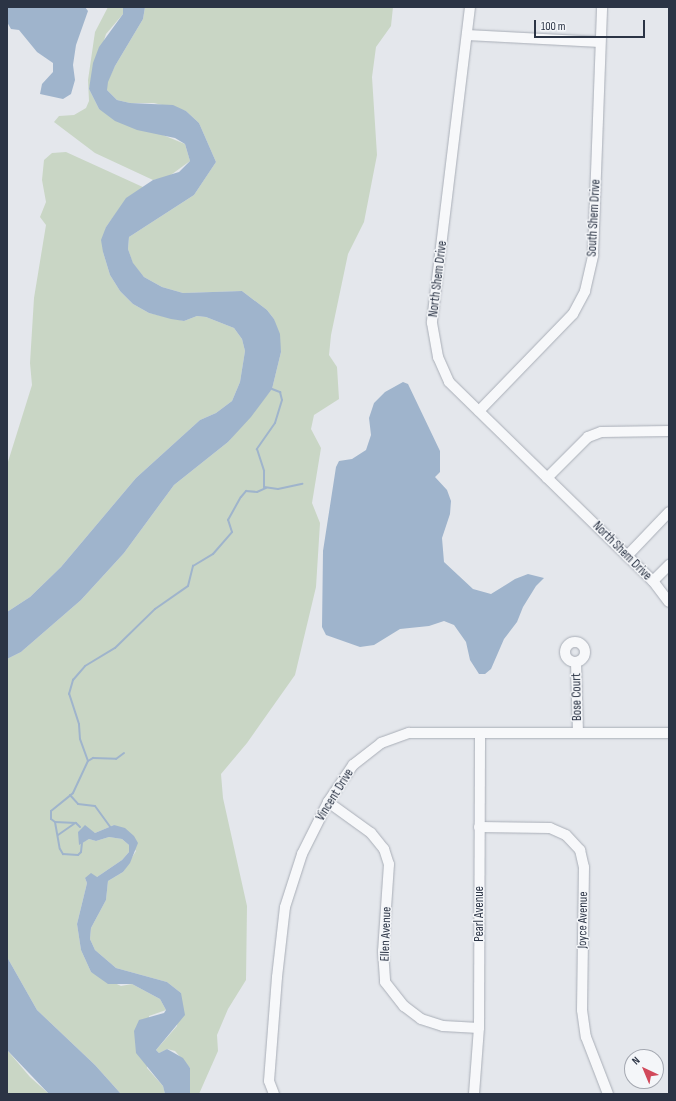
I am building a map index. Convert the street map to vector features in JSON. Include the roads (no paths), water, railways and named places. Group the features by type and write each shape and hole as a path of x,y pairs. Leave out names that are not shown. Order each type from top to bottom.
{"street":[{"name":"North Shem Drive","path":"470,7 432,323 438,356 449,382 653,581 669,602"},
{"name":"South Shem Drive","path":"479,411 573,314 585,291 593,255 602,7"},
{"path":"467,35 600,42"},
{"path":"547,478 588,437 600,432 669,431"},
{"path":"627,556 669,512"},
{"path":"653,581 669,565"},
{"name":"Bose Court","path":"576,662 578,732"},
{"name":"Vincent Drive","path":"274,1094 269,1081 285,907 302,854 328,802 353,765 381,743 410,733 669,733"},
{"name":"Pearl Avenue","path":"474,1094 479,1028 480,734"},
{"name":"Ellen Avenue","path":"328,802 371,834 384,849 389,864 383,951 385,982 404,1006 421,1019 443,1026 479,1028"},
{"name":"Joyce Avenue","path":"479,827 550,828 566,835 580,850 584,867 582,1010 586,1037 608,1094"}],"water":[{"path":"7,7 85,7 88,11 76,45 73,65 75,80 71,94 63,99 40,94 42,84 53,72 53,63 37,52 19,30 11,29 7,22"},
{"path":"123,7 145,7 143,19 115,66 108,82 107,90 117,100 130,103 173,105 186,111 199,123 216,162 194,195 129,237 128,249 133,263 144,277 162,287 183,293 242,291 267,310 274,319 280,334 281,352 272,389 251,417 228,442 174,485 124,553 81,600 21,652 7,659 7,612 30,597 61,567 136,478 200,420 216,413 232,401 240,382 245,351 242,339 234,328 206,317 197,316 184,321 149,313 133,304 120,291 110,275 101,240 106,227 126,198 153,180 179,172 190,161 185,144 175,138 137,130 115,121 99,109 89,89 93,63 99,47 123,14"},
{"path":"403,382 408,384 440,451 440,472 435,477 447,490 451,501 450,514 442,538 444,562 473,589 491,594 515,579 528,574 544,578 536,586 523,607 517,622 504,639 491,669 485,674 479,674 470,660 466,642 454,625 444,621 429,626 400,629 374,645 360,647 326,635 322,627 323,551 336,467 339,461 352,459 366,450 371,435 369,418 374,403 385,392"},
{"path":"85,825 95,833 114,825 125,828 134,836 138,843 130,863 123,872 108,881 106,900 91,928 90,939 95,950 116,968 167,982 181,993 185,1015 156,1050 159,1053 167,1049 183,1058 190,1068 190,1094 165,1094 163,1086 136,1053 134,1031 139,1020 164,1013 166,1010 160,999 132,984 108,984 91,972 81,950 77,924 87,883 85,878 91,873 97,877 122,860 129,852 129,845 122,839 109,837 96,841 89,839 79,845 78,832"},
{"path":"7,957 37,1010 95,1065 121,1094 49,1094 7,1050"}],"waterway":[{"path":"272,389 280,392 282,400 275,423 257,449 264,471 264,487 278,489 302,484"},
{"path":"80,827 76,823 55,822 51,819 51,811 73,793 88,761 80,739 79,724 69,694 73,680 85,666 115,648 155,609 188,586 193,566 213,554 232,532 228,520 241,497 246,491 257,492 266,488"},
{"path":"88,761 93,758 116,759 124,753"},
{"path":"70,795 78,804 95,806 110,827"},
{"path":"55,822 60,849 63,854 78,855 81,852 82,843"},
{"path":"58,835 75,823"}]}
